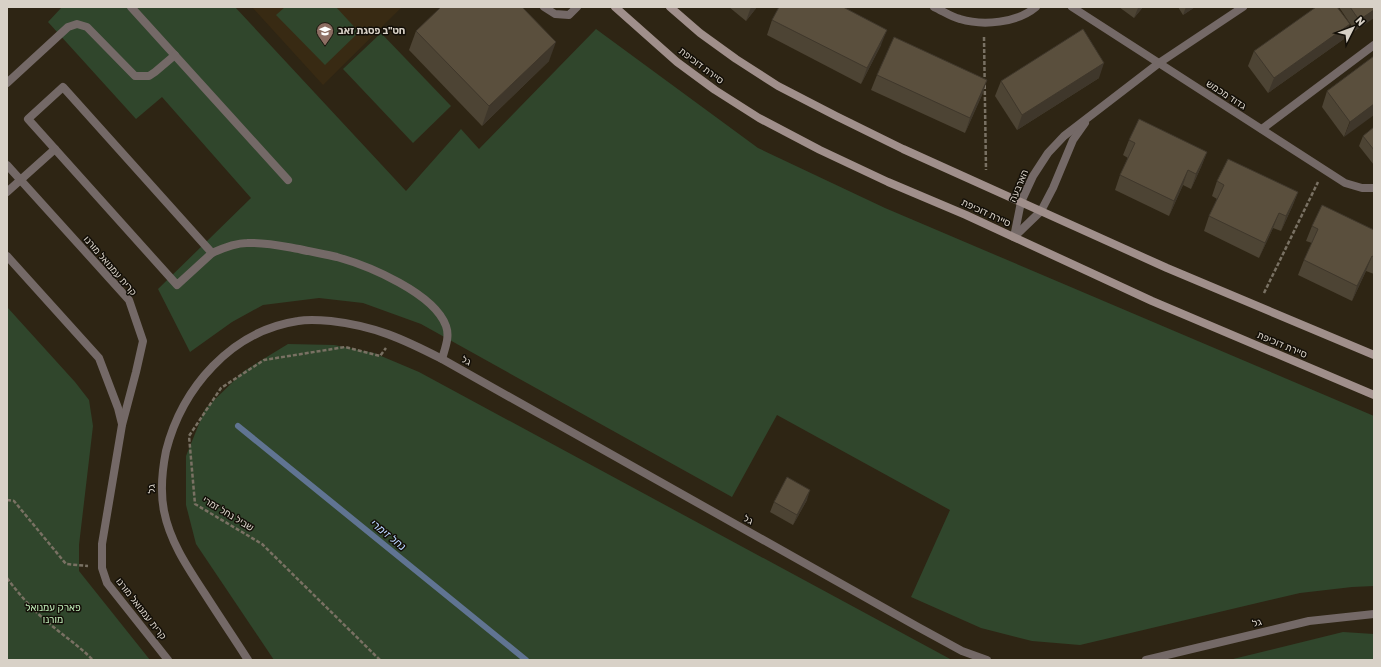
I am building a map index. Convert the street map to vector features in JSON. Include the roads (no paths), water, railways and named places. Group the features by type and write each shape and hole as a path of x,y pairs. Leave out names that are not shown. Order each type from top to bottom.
{"main road":[{"name":"סיירת דוכיפת","path":"615,7 677,62 715,90 760,118 888,182 966,215 1152,302 1374,395"},
{"path":"670,7 700,33 736,59 778,86 896,146 1167,268 1374,355"}],"street":[{"path":"131,7 288,180"},
{"path":"544,7 555,14 569,16 577,7"},
{"path":"934,7 960,19 984,23 1006,21 1031,11 1036,7"},
{"name":"גדוד מכמש","path":"1072,7 1345,183 1362,188 1374,188"},
{"name":"הארבעה","path":"1014,237 1021,202 1033,176 1048,153 1064,136 1159,63 1242,7"},
{"path":"7,83 68,27 77,24 87,27 135,76 149,76 175,55"},
{"path":"1262,129 1374,45"},
{"path":"212,253 63,87 28,119 177,285 212,253 226,247 246,243 269,243 337,257 373,269 426,300 446,326 447,344 442,358"},
{"name":"הארבעה","path":"1014,237 1041,211 1053,188 1073,140 1090,116"},
{"path":"7,192 55,149"},
{"name":"קרית עמנואל מורנו","path":"7,165 129,300 142,341 136,372 122,425 102,544 102,568 107,583 168,660"},
{"name":"קרית עמנואל מורנו","path":"7,256 99,358 118,408 122,425"},
{"name":"גל","path":"248,660 183,561 168,530 161,494 164,464 170,436 178,416 190,394 205,375 225,354 239,344 266,329 298,320 352,324 377,329 410,342 442,358 918,627 962,651 987,660"},
{"name":"גל","path":"1146,660 1310,621 1374,614"}],"waterway":[{"name":"נחל זימרי","path":"238,426 526,660"}],"place":[{"name":"חט\"ב פסגת זאב","path":"325,46"}],"park label":[{"name":"פארק עמנואל מורנו","path":"53,614"}]}
